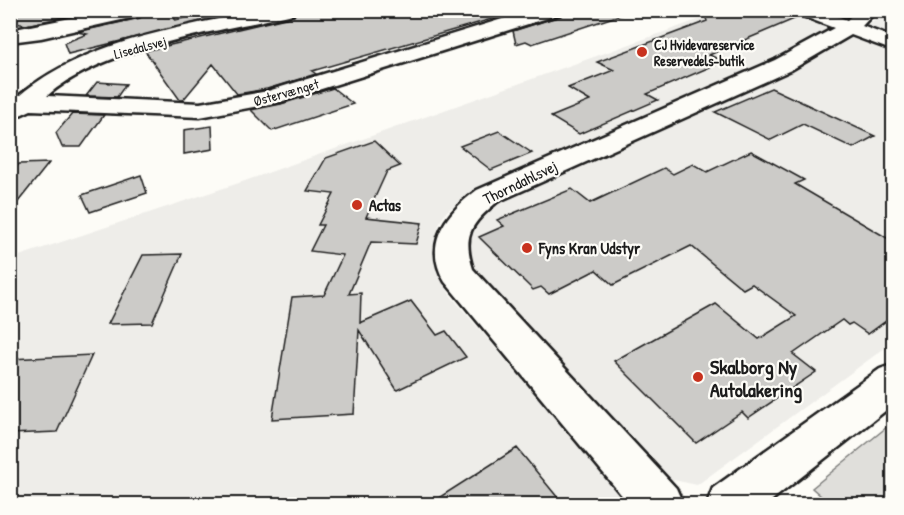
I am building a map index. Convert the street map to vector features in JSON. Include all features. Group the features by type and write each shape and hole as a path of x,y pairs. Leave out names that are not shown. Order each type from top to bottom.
{"street":[{"path":"10,36 41,32 139,10"},
{"name":"Lisedalsvej","path":"15,108 47,85 97,59 126,49 286,10"},
{"name":"Østervænget","path":"15,108 182,110 236,105 272,98 553,10"},
{"path":"804,10 858,19 894,45"},
{"name":"Thorndahlsvej","path":"659,504 457,274 450,252 455,229 464,214 487,196 783,65 858,19"},
{"path":"730,504 894,381"}],"shaded area":[{"path":"723,11 790,11 827,25 830,29 747,70 479,187 447,211 440,222 433,245 436,271 451,296 628,504 11,504 10,259 242,182"},
{"path":"884,11 893,11 893,39 871,30 868,26"},
{"path":"849,38 860,38 893,51 893,342 697,485 669,479 482,278 475,268 469,247 474,228 480,219 497,205 792,69"},
{"path":"893,422 893,504 830,504 812,488"}],"building":[{"path":"11,10 97,10 26,25 10,22"},
{"path":"150,10 174,10 175,20 219,10 246,10 68,54 64,43 87,34 77,32 140,18"},
{"path":"297,10 501,10 502,16 312,71 316,74 267,89 237,94 213,64 183,100 180,100 145,51 294,16"},
{"path":"564,10 622,10 623,14 532,44 526,41 516,44 513,31 561,16"},
{"path":"703,10 793,10 799,17 709,55 724,61 647,94 658,100 579,134 551,117 590,101 568,88 614,70 597,62 707,21"},
{"path":"97,82 126,84 117,97 86,96"},
{"path":"333,88 353,104 272,131 251,110 281,104"},
{"path":"771,88 875,136 853,148 803,124 771,140 715,112"},
{"path":"72,114 104,115 81,147 62,147 56,133"},
{"path":"212,126 213,149 184,154 184,130"},
{"path":"499,131 532,153 491,170 460,146"},
{"path":"374,141 400,166 387,171 366,217 422,223 416,244 371,242 349,294 361,293 360,323 411,301 437,335 446,331 466,357 397,390 359,330 354,414 272,419 292,297 324,295 343,255 310,251 323,225 318,225 334,194 307,191 326,158"},
{"path":"751,151 804,180 795,184 894,242 894,315 868,334 852,323 848,325 842,320 793,354 816,372 748,418 742,412 696,443 614,361 716,304 759,339 796,316 752,284 743,289 691,246 613,285 596,270 549,294 541,287 533,290 479,237 504,226 497,220 572,189 590,203 664,168 673,174 693,164 707,172"},
{"path":"49,163 10,212 10,174 19,164"},
{"path":"141,175 147,193 90,212 82,195"},
{"path":"182,254 152,323 108,324 143,255"},
{"path":"92,355 57,432 10,434 10,359"},
{"path":"517,448 563,504 429,504"}],"place":[{"name":"CJ Hvidevareservice Reservedels-butik","path":"642,52"},
{"name":"Actas","path":"357,205"},
{"name":"Fyns Kran Udstyr","path":"527,248"},
{"name":"Skalborg Ny Autolakering","path":"698,377"}]}
